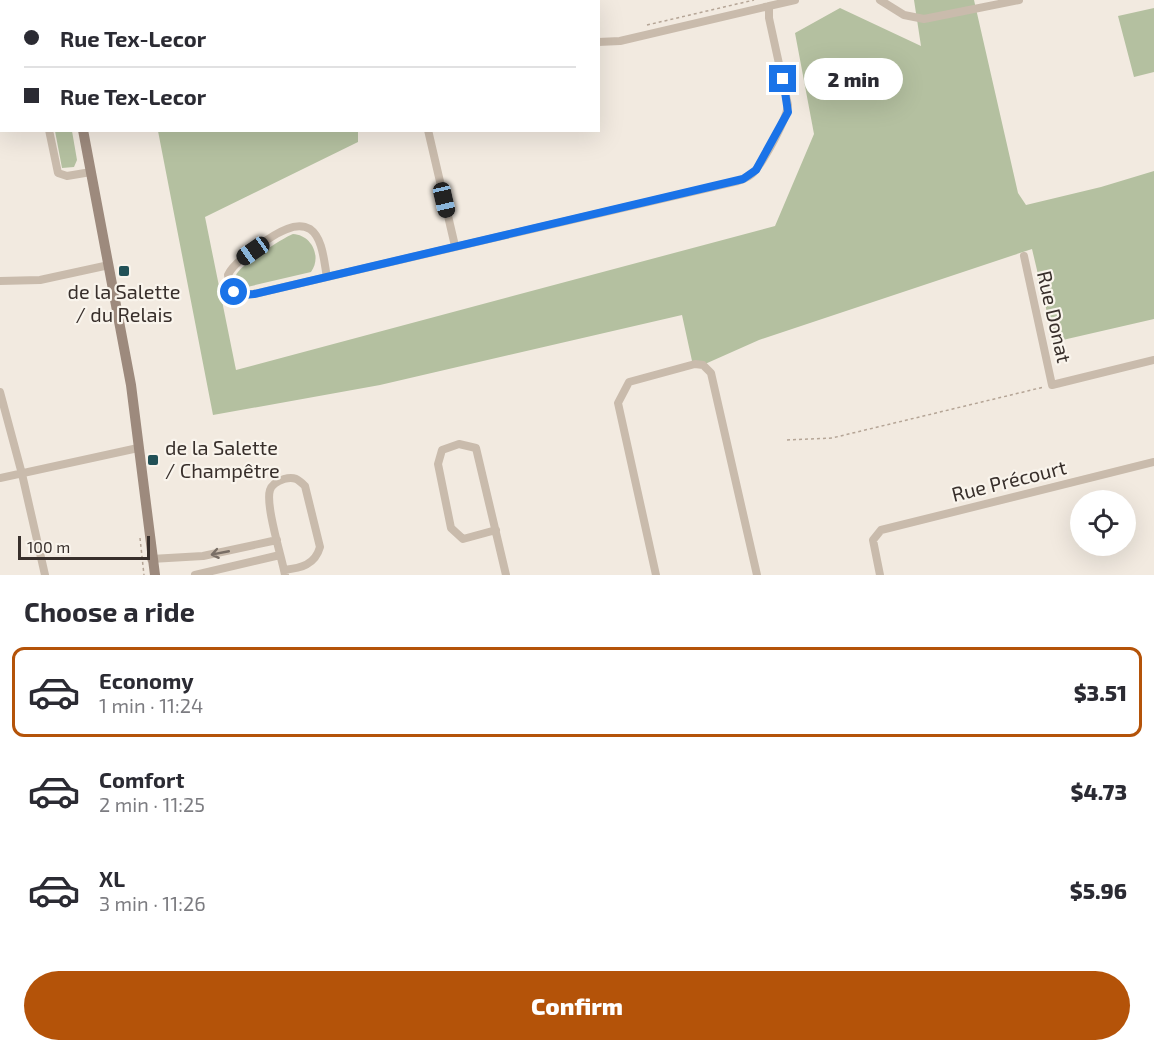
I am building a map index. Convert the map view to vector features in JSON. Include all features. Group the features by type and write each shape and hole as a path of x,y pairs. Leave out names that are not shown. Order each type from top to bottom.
{"street":[{"path":"600,42 620,41 795,0"},
{"path":"880,0 904,15 924,19 1019,0"},
{"path":"327,277 316,236 308,228 297,227 286,229 238,261 228,275 231,289 238,294 246,295 327,277 738,181 753,174 786,117 788,105 769,18 769,6"},
{"path":"49,132 58,173 67,176 91,172"},
{"path":"83,132 131,385 151,559 155,575"},
{"path":"428,132 455,246"},
{"name":"Rue Donat","path":"1024,256 1052,385"},
{"path":"0,281 40,280 109,265"},
{"path":"1052,385 1154,360"},
{"path":"656,575 618,404 629,382 695,364 703,365 711,373 757,575"},
{"path":"0,392 45,575"},
{"path":"496,530 463,539 451,528 438,464 442,450 459,444 476,448 507,575"},
{"path":"0,478 138,448"},
{"name":"Rue Précourt","path":"880,575 873,548 874,536 886,528 1154,462"},
{"path":"291,477 299,479 305,486 320,547 317,556 303,568 285,572 280,555 269,500 270,489 277,481 291,477"},
{"path":"151,559 203,556 277,540"},
{"path":"195,575 280,555"}],"path":[{"path":"645,26 754,0"},
{"path":"787,440 832,438 1052,385"}],"green space":[{"path":"914,0 974,0 1018,193 1026,205 1101,187 1154,171 1154,319 1054,342 1032,249 759,340 705,364 692,361 682,315 380,385 213,415 158,132 358,132 358,142 205,217 236,370 775,226 814,134 795,33 840,8 921,46"},
{"path":"1154,8 1154,72 1134,77 1118,16"},
{"path":"55,132 72,132 77,160 74,167 62,168"},
{"path":"293,234 305,238 313,248 316,260 311,272 247,287 238,285 236,275 242,268 264,251"}],"place":[{"name":"de la Salette / du Relais","path":"124,271"},
{"name":"de la Salette / Champêtre","path":"153,460"}],"route":[{"path":"234,292 242,295 254,294 738,181 753,174 786,117 788,105 783,79"}]}
